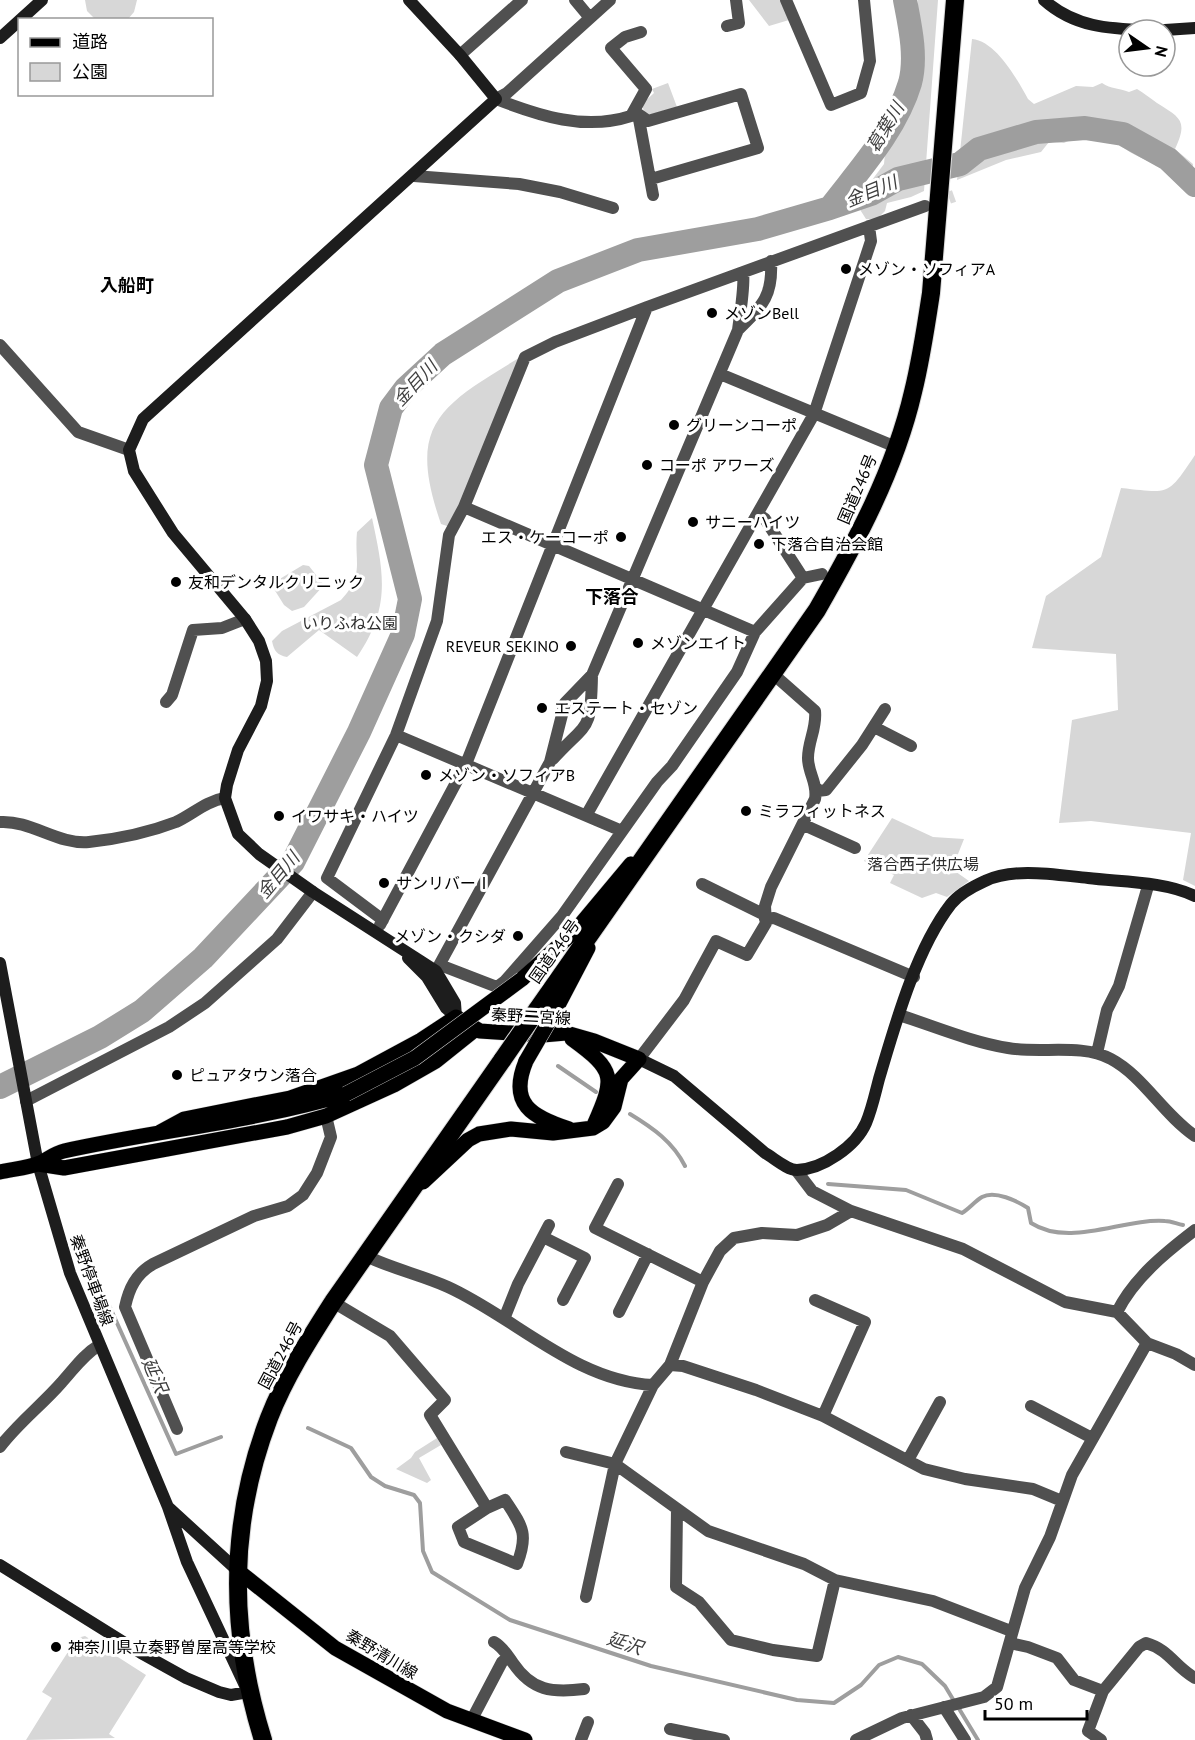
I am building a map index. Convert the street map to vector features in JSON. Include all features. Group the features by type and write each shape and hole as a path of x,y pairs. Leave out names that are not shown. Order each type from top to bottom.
{"highway":[{"name":"国道246号","path":"263,1740 248,1692 240,1638 237,1570 248,1488 270,1416 308,1343 333,1302 817,610 852,550 873,506 896,447 913,394 924,337 944,145 955,0"}],"main road":[{"path":"0,1172 38,1164 60,1152 160,1132 185,1131 294,1110 346,1094 415,1059 522,980 574,931 680,805"},
{"path":"572,1130 540,1119 524,1103 519,1086 526,1061 555,1011 606,910"},
{"path":"160,1132 184,1119 290,1098 358,1074 421,1040 456,1017"},
{"name":"秦野二宮線","path":"456,1017 476,1029 543,1035 566,1033 604,1044 639,1059"},
{"path":"38,1164 64,1168 287,1127 326,1116 394,1085 436,1060 476,1029"},
{"path":"566,1033 599,1060 608,1077 610,1088 593,1128"},
{"path":"409,1195 457,1150 479,1134 497,1129 553,1133 593,1128 610,1114 621,1079 639,1059"},
{"name":"秦野清川線","path":"237,1570 335,1648 418,1697 471,1721 525,1740"}],"street":[{"path":"22,18 42,0"},
{"path":"409,0 460,55 496,99 548,118 584,124 605,123 635,116 648,121 741,94 758,148 651,179"},
{"path":"460,55 522,0"},
{"path":"574,0 590,18"},
{"path":"610,0 507,93 496,99 414,176 143,419 129,450 134,471 173,533 245,619 259,641 266,661 267,681 261,706 238,750 230,772 225,798 238,834 259,854 375,935 438,968 497,987 562,916 657,782 672,766 737,672 755,632 803,578 822,574"},
{"path":"727,26 739,23 736,0"},
{"path":"786,0 831,105 861,93 870,61 864,0"},
{"path":"1044,0 1053,9 1080,23 1117,29"},
{"path":"0,38 18,22"},
{"path":"1177,29 1195,28"},
{"path":"641,32 625,37 611,48 646,89 635,116 653,195"},
{"path":"414,176 519,184 560,192 613,208"},
{"path":"383,920 327,878 396,735 437,621 449,535 464,507 525,357 555,342 647,307 925,206"},
{"path":"587,814 814,414 871,241 869,226"},
{"path":"738,330 765,303 772,281 771,261"},
{"path":"438,968 550,762 565,703 592,675 738,330 741,293 745,282 743,272"},
{"path":"375,935 466,764 647,307"},
{"path":"0,345 78,432 129,450"},
{"path":"720,374 896,447"},
{"path":"464,507 755,632"},
{"path":"758,514 765,519 803,578"},
{"path":"166,702 172,695 193,630 222,628 245,619"},
{"path":"772,673 815,711 817,724 808,759 817,791 804,825 771,887 765,917 766,923 747,955 716,941 684,1000 639,1059 674,1076 765,1153 796,1170 812,1191 851,1211 963,1250 1065,1302 1117,1312 1147,1343 1176,1354 1195,1365"},
{"path":"550,762 582,732 588,723 592,709 592,675"},
{"path":"817,791 826,790 885,709"},
{"path":"874,727 911,746"},
{"path":"396,735 587,814 622,831"},
{"path":"0,822 14,821 27,824 36,831 85,842 108,840 174,822 214,799 225,798"},
{"path":"804,825 855,848"},
{"path":"796,1170 812,1166 844,1150 866,1124 898,1015 935,928 952,902 987,880 1007,875 1050,874 1148,886 1195,896"},
{"path":"702,884 765,917 774,918 914,977"},
{"path":"1097,1053 1107,1010 1119,986 1148,886"},
{"path":"25,1097 169,1027 205,1003 277,939 310,890"},
{"path":"398,948 427,977 446,1008 456,1017"},
{"name":"秦野停車場線","path":"0,963 5,1022 13,1036 38,1164 70,1273 98,1346 168,1508 237,1570"},
{"path":"438,968 455,1004 456,1017"},
{"path":"898,1015 1005,1048 1097,1053 1113,1060 1134,1075 1175,1122 1195,1136"},
{"path":"177,1429 125,1307 128,1294 140,1272 153,1264 254,1216 288,1206 303,1195 317,1173 331,1137 326,1116"},
{"path":"618,1184 589,1225 703,1282"},
{"path":"586,1597 615,1464 653,1385 670,1365 703,1282 720,1251 734,1238 762,1233 797,1235 827,1225 851,1211"},
{"path":"504,1319 518,1284 546,1231 585,1258 563,1300"},
{"path":"1117,1312 1126,1294 1138,1281 1192,1232"},
{"path":"619,1312 648,1254"},
{"path":"366,1256 397,1270 448,1287 600,1375 631,1384 653,1385"},
{"path":"815,1300 877,1326"},
{"path":"333,1302 390,1336 445,1400 430,1415 487,1508"},
{"path":"823,1416 865,1322"},
{"path":"856,1740 911,1715 984,1697 997,1687 1025,1588 1050,1537 1072,1475 1147,1343"},
{"path":"0,1447 12,1431 62,1383 87,1352 98,1346"},
{"path":"670,1365 683,1366 823,1416 924,1468 965,1479 1033,1490 1062,1502"},
{"path":"909,1460 940,1402"},
{"path":"1031,1406 1092,1438"},
{"path":"566,1452 615,1464 708,1531 804,1564 835,1580 933,1601 1028,1647 1057,1658 1074,1680 1103,1691"},
{"path":"505,1500 521,1524 525,1545 518,1564 464,1542 458,1527 487,1508 505,1500"},
{"path":"0,1565 141,1653 186,1678 231,1695 248,1692 182,1551 168,1508"},
{"path":"677,1509 676,1587 699,1602 731,1640 773,1650 822,1656 835,1580"},
{"path":"494,1642 501,1646 523,1678 540,1687 559,1692 584,1689"},
{"path":"1101,1740 1088,1731 1103,1691 1139,1647 1146,1643 1168,1653 1179,1669 1195,1678"},
{"path":"471,1721 502,1662 508,1657"},
{"path":"944,1707 964,1740"},
{"path":"911,1715 926,1733 927,1740"},
{"path":"581,1740 588,1722"},
{"path":"670,1729 724,1740"}],"green space":[{"path":"85,0 137,0 134,12 129,18 94,18 87,11"},
{"path":"749,0 781,0 789,20 769,26"},
{"path":"918,0 938,0 924,191 887,203 885,211 876,220 866,219 859,208 860,196 884,164 885,153 910,110 918,77"},
{"path":"972,39 989,46 1005,62 1028,99 1034,104 1076,86 1093,87 1102,83 1129,92 1137,89 1180,121 1181,132 1175,149 1193,164 1192,179 1130,152 1115,140 1074,138 1064,143 1049,142 1041,152 1006,160 957,180"},
{"path":"668,83 677,107 649,115 644,112 642,104 654,93 652,89"},
{"path":"519,358 450,527 441,524 431,491 427,464 429,441 436,423 449,406 467,391"},
{"path":"1195,455 1195,886 1183,880 1191,833 1091,821 1059,823 1072,720 1118,710 1116,654 1032,648 1046,596 1101,557 1121,488 1149,491 1166,489 1179,479"},
{"name":"いりふね公園","path":"372,518 380,556 382,590 375,622 357,657 319,630 287,657 278,654 272,641 282,631 341,600 348,591 356,575 357,532"},
{"path":"303,565 309,566 324,585 304,607 292,611 284,605 274,589 278,580"},
{"name":"落合西子供広場","path":"892,818 933,837 964,839 952,869 969,881 947,897 936,893 922,898 890,883 894,875 864,861"},
{"path":"437,1438 441,1445 419,1458 431,1480 427,1483 396,1469 411,1458 415,1452"},
{"path":"85,1636 146,1675 109,1734 115,1738 26,1740 52,1698 42,1692 77,1638"}],"waterway":[{"name":"葛葉川","path":"830,208 886,133 904,100 910,83 913,63 911,31 905,0"},
{"name":"金目川","path":"0,1087 100,1037 142,1011 203,958 293,862 359,732 403,634 410,599 376,465 391,408 406,388 443,354 558,281 638,250 758,229 830,208 871,194 898,179 960,164 979,149 1036,132 1085,128 1123,134 1168,159 1195,185"},
{"path":"558,1066 596,1092"},
{"path":"630,1114 662,1136 685,1166"},
{"path":"828,1184 906,1190 962,1213 982,1197 999,1196 1028,1208 1031,1223 1046,1230 1062,1233 1079,1233 1149,1221 1167,1221 1183,1225"},
{"name":"延沢","path":"90,1263 176,1454 221,1437"},
{"name":"延沢","path":"308,1428 351,1448 371,1477 385,1486 414,1495 420,1503 423,1551 432,1572 510,1620 651,1666 797,1700 834,1703 861,1685 879,1665 898,1657 922,1664 945,1686 954,1701"},
{"name":"延沢","path":"958,1707 978,1740"}],"tunnel":[{"path":"932,204 954,196"}],"place":[{"name":"メゾン・ソフィアA","path":"846,269"},
{"name":"メゾンBell","path":"712,313"},
{"name":"グリーンコーポ","path":"674,425"},
{"name":"コーポ アワーズ","path":"647,465"},
{"name":"サニーハイツ","path":"693,522"},
{"name":"エス・ケーコーポ","path":"621,537"},
{"name":"下落合自治会館","path":"759,544"},
{"name":"友和デンタルクリニック","path":"176,582"},
{"name":"メゾンエイト","path":"638,643"},
{"name":"REVEUR SEKINO","path":"571,646"},
{"name":"エステート・セゾン","path":"542,708"},
{"name":"メゾン・ソフィアB","path":"426,775"},
{"name":"ミラフィットネス","path":"746,811"},
{"name":"イワサキ・ハイツ","path":"279,816"},
{"name":"サンリバーⅠ","path":"384,883"},
{"name":"メゾン・クシダ","path":"518,936"},
{"name":"ピュアタウン落合","path":"177,1075"},
{"name":"神奈川県立秦野曽屋高等学校","path":"56,1647"}],"district":[{"name":"入船町","path":"127,285"},
{"name":"下落合","path":"612,596"}]}
